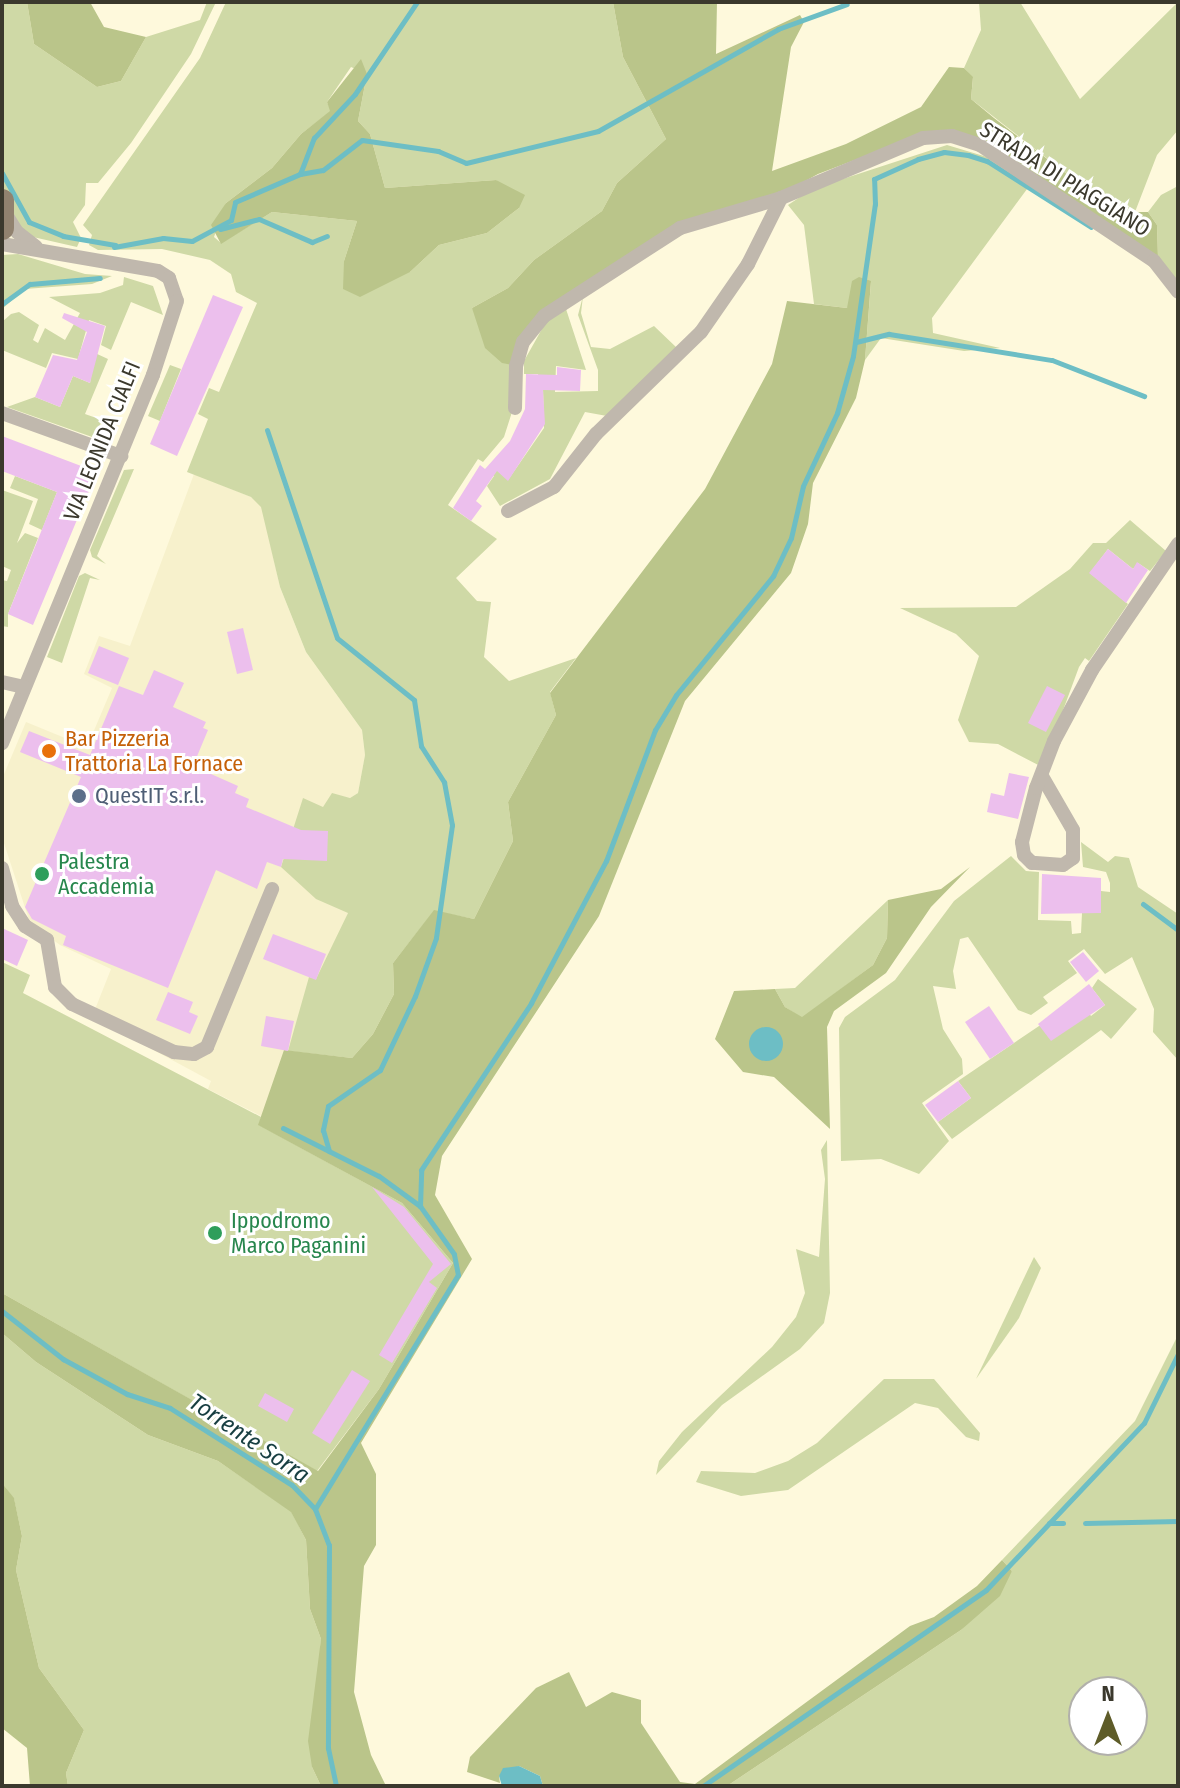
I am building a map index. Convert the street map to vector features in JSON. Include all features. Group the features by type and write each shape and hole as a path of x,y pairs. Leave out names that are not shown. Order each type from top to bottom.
{"street":[{"name":"STRADA DI PIAGGIANO","path":"515,408 516,366 523,342 544,316 680,228 781,198 923,138 952,136 980,145 1154,261 1178,292"},
{"path":"508,511 554,487 596,434 701,332 748,264 781,198"},
{"name":"VIA LEONIDA CIALFI","path":"3,213 17,232 40,250"},
{"name":"VIA LEONIDA CIALFI","path":"2,244 92,263 150,269 172,284 175,318 2,743"},
{"path":"2,413 121,456"},
{"path":"1043,778 1073,830 1073,858 1063,865 1032,863 1024,855 1022,842 1054,741 1092,670 1178,544"},
{"path":"2,682 24,687"},
{"path":"2,868 12,906 25,926 47,940 55,987 72,1004 174,1052 194,1054 207,1047 272,889"}],"shaded area":[{"path":"194,474 251,497 262,507 280,587 306,652 362,730 365,755 358,793 350,798 332,794 348,913 265,1118 208,1089 211,1081 92,1017 111,969 60,945 30,923 2,837 2,779 26,722 87,747 112,688 84,674 99,636 130,646"}],"green space":[{"path":"2,2 27,2 34,44 97,87 121,81 146,37 200,20 207,2 216,2 191,54 131,143 98,183 86,183 85,205 73,222 81,238 77,247 33,237 16,224 2,189"},
{"path":"27,2 90,2 104,27 146,37 121,81 97,87 34,44"},
{"path":"226,2 613,2 623,57 666,139 617,183 602,211 534,260 508,288 472,308 513,365 512,412 504,437 483,462 478,459 448,505 497,539 456,578 477,601 491,602 484,657 509,681 576,658 550,692 556,715 508,802 513,841 474,919 434,911 393,963 394,994 373,1034 352,1058 288,1051 309,977 316,979 348,913 316,899 281,867 303,798 323,807 332,793 350,798 358,793 365,755 362,730 306,652 280,587 261,507 251,497 187,472 208,419 198,414 209,388 219,392 257,303 236,292 231,274 210,260 162,249 98,250 89,245 92,235 83,225 200,58","holes":["351,67 367,74 358,121 370,134 385,188 496,180 519,208 487,233 439,245 410,272 344,261 357,221 272,212 221,243 214,237 226,203 272,168 301,134 331,111 327,102"]},
{"path":"613,2 717,2 716,54 800,15 804,22 791,47 772,171 846,144 921,107 949,67 964,68 973,77 971,99 994,118 1085,188 1135,212 1148,212 1157,225 1158,258 983,142 923,134 818,174 780,195 677,225 543,313 513,365 502,363 485,348 472,308 508,288 534,260 602,211 617,183 666,139 623,57"},
{"path":"979,2 1020,2 1080,99 1178,2 1178,130 1157,155 1135,212 1085,188 971,99 973,78 964,68 981,30"},
{"path":"361,59 367,74 358,121 370,134 385,188 496,180 525,195 519,208 487,233 439,245 410,272 360,297 343,289 344,261 357,221 272,212 221,244 211,225 226,203 272,168 301,134 330,111 327,102"},
{"path":"947,145 987,157 1030,185 932,318 933,333 1000,348 964,351 881,338 865,360 871,282 847,308 814,304 804,225 788,205 812,189"},
{"path":"1178,186 1178,284 1158,258 1157,225 1148,212 1161,195"},
{"path":"18,254 85,274 112,276 92,284 25,289 2,309 2,255"},
{"path":"124,277 153,286 163,315 131,302 111,350 101,345 106,326 89,320 78,359 52,353 46,368 2,350 2,322 11,314 19,312 39,325 33,340 38,343 45,328 65,340 80,313 49,297 100,293 123,285"},
{"path":"859,277 871,281 865,360 856,398 813,483 808,524 791,573 685,701 599,916 442,1156 435,1195 472,1259 361,1443 376,1474 376,1545 364,1566 354,1692 371,1755 386,1786 321,1786 312,1767 308,1741 321,1639 310,1609 306,1540 291,1512 218,1461 148,1435 36,1362 2,1333 2,1293 318,1471 379,1389 453,1263 402,1203 258,1125 284,1050 352,1058 373,1034 394,994 393,963 434,910 474,919 513,841 508,802 556,715 550,693 705,489 772,364 787,301 847,308 852,281"},
{"path":"583,296 581,313 591,347 610,349 654,326 677,348 607,416 585,412 550,479 500,506 487,486 494,476 486,470 490,464 508,480 544,428 543,388 539,387 538,374 524,374 524,361 547,320 566,309 586,370 556,366 555,392 598,391 598,370 578,315"},
{"path":"95,353 108,359 85,414 102,420 95,438 7,407 35,397 60,407 73,376 90,383"},
{"path":"170,365 181,369 160,421 148,416"},
{"path":"134,469 97,556 106,564 92,557 90,550 124,470"},
{"path":"15,476 57,492 42,530 29,524 38,499 10,488"},
{"path":"2,490 33,501 17,543 25,533 38,538 8,614 8,627 2,626 2,580 7,581 11,570 2,566"},
{"path":"1130,520 1166,551 1150,571 1138,563 1133,569 1108,549 1090,573 1128,604 1089,661 1085,658 1079,667 1042,767 998,744 969,742 958,720 979,656 956,634 900,608 1016,607 1070,569 1093,543 1106,543"},
{"path":"85,573 100,580 90,578 62,663 47,657 79,576"},
{"path":"1081,842 1108,862 1115,856 1129,858 1138,887 1178,914 1178,1060 1153,1032 1154,1009 1132,957 1105,974 1084,949 1068,961 1077,973 1043,997 1048,1003 1031,1015 1018,1010 968,937 960,939 953,971 956,989 933,986 943,1029 962,1059 963,1074 922,1103 949,1141 919,1174 881,1159 841,1161 839,1028 845,1017 895,980 954,901 1011,856 1026,871 1039,872 1038,920 1071,921 1072,934 1081,933 1082,913 1101,913 1101,891 1110,892 1110,883 1106,872 1083,867"},
{"path":"970,867 931,907 886,973 834,1011 827,1027 830,1129 774,1077 743,1072 715,1039 734,991 775,989 785,1007 802,1017 873,965 887,938 888,900 941,889"},
{"path":"888,900 887,938 873,965 802,1018 785,1007 775,989 795,988"},
{"name":"Ippodromo Marco Paganini","path":"2,962 30,975 23,993 261,1117 259,1125 402,1203 453,1263 379,1389 317,1471 2,1293"},
{"path":"1098,979 1137,1009 1111,1039 1101,1030 952,1139 938,1122 971,1098 958,1081 1039,1026 1088,1012 1091,1016 1105,1005 1092,988"},
{"path":"827,1140 830,1293 824,1323 800,1349 722,1405 656,1475 659,1461 682,1432 772,1347 796,1317 805,1293 796,1249 819,1257 825,1179 821,1150"},
{"path":"1034,1257 1041,1268 1019,1318 976,1379"},
{"path":"2,1333 36,1362 148,1435 218,1461 291,1511 306,1540 310,1609 321,1639 312,1767 321,1786 68,1786 66,1773 84,1730 39,1668 16,1570 22,1536 14,1499 2,1483"},
{"path":"1178,1335 1178,1786 727,1786 961,1630 1012,1571 1002,1560 1135,1421"},
{"path":"884,1379 934,1379 980,1433 979,1441 966,1437 938,1408 915,1403 788,1490 741,1496 696,1482 701,1471 755,1473 788,1461 817,1443"},
{"path":"2,1483 14,1498 22,1536 16,1570 39,1668 84,1730 66,1773 68,1786 30,1786 27,1748 2,1728"},
{"path":"1002,1560 1012,1571 1000,1596 961,1630 727,1786 543,1786 540,1776 519,1766 499,1776 500,1783 467,1772 470,1757 536,1688 569,1672 586,1707 612,1692 641,1700 641,1723 680,1782 695,1784 910,1626 934,1617 977,1586"}],"water":[{"path":"766,1027 778,1032 783,1044 778,1056 766,1061 754,1056 749,1044 754,1032"},
{"path":"519,1766 540,1776 543,1786 502,1786 499,1776 503,1768"}],"building":[{"path":"213,295 243,307 177,456 150,444"},
{"path":"64,313 105,326 90,383 73,376 60,407 35,397 53,355 77,360 87,332 62,318"},
{"path":"557,367 581,370 580,391 543,390 545,424 508,481 497,471 476,501 482,506 471,521 453,508 480,465 485,469 510,441 525,409 526,374 557,375"},
{"path":"2,436 97,472 33,625 8,614 57,492 2,471"},
{"path":"1108,549 1133,569 1137,562 1148,570 1126,603 1089,573"},
{"path":"243,628 253,670 237,674 227,632"},
{"path":"99,646 129,658 118,685 88,673"},
{"path":"154,670 184,683 173,707 206,722 203,728 208,730 193,766 238,786 235,793 249,799 246,807 301,830 328,831 327,861 283,859 281,867 267,862 257,889 216,870 168,988 63,945 66,936 32,919 25,907 81,777 20,752 29,731 90,755 119,686 143,695"},
{"path":"1047,686 1065,695 1046,732 1028,723"},
{"path":"1009,773 1029,777 1018,819 987,812 991,793 1004,796"},
{"path":"1042,874 1101,878 1101,913 1041,914"},
{"path":"2,928 28,940 17,966 2,959"},
{"path":"273,934 326,954 316,980 263,959"},
{"path":"1083,952 1099,971 1086,982 1070,962"},
{"path":"1089,984 1105,1005 1051,1041 1038,1024"},
{"path":"168,992 193,1002 189,1012 198,1016 190,1034 156,1020"},
{"path":"989,1006 1014,1043 990,1059 965,1022"},
{"path":"266,1016 294,1021 288,1051 261,1046"},
{"path":"958,1081 971,1098 938,1122 925,1105"},
{"path":"372,1187 404,1207 451,1264 429,1282 437,1288 392,1363 379,1355 433,1264"},
{"path":"352,1370 370,1381 330,1444 312,1433"},
{"path":"265,1393 294,1409 287,1422 258,1406"}],"waterway":[{"path":"114,247 163,238 192,241 231,220 235,202 300,174 314,138 355,94 417,2"},
{"path":"300,174 323,170 362,140 438,151 466,163 598,131 778,29 847,4"},
{"path":"315,1509 458,1275 454,1254 420,1206 421,1170 531,1003 606,861 655,730 676,695 773,576 791,538 803,486 837,413 853,356 875,204 874,179 918,159 944,152 968,155 987,161 1091,227"},
{"path":"2,173 29,222 63,236 115,245"},
{"path":"220,229 259,219 312,242 327,236"},
{"path":"2,304 30,284 100,278"},
{"path":"856,342 889,334 1052,360 1144,396"},
{"path":"267,430 337,638 414,700 421,746 444,782 452,825 436,938 415,996 380,1070 328,1106 323,1130 329,1151"},
{"path":"1143,904 1178,930"},
{"path":"283,1128 379,1176 420,1206"},
{"name":"Torrente Sorra","path":"2,1311 63,1359 127,1394 170,1408 292,1485 315,1509 329,1545 328,1748 336,1786"},
{"path":"703,1786 986,1590 1144,1423 1178,1354"},
{"path":"1085,1523 1178,1521"},
{"path":"1049,1523 1063,1523"}],"place":[{"name":"Bar Pizzeria Trattoria La Fornace","path":"49,751"},
{"name":"QuestIT s.r.l.","path":"79,796"},
{"name":"Palestra Accademia","path":"42,874"},
{"name":"Ippodromo Marco Paganini","path":"215,1233"}]}
